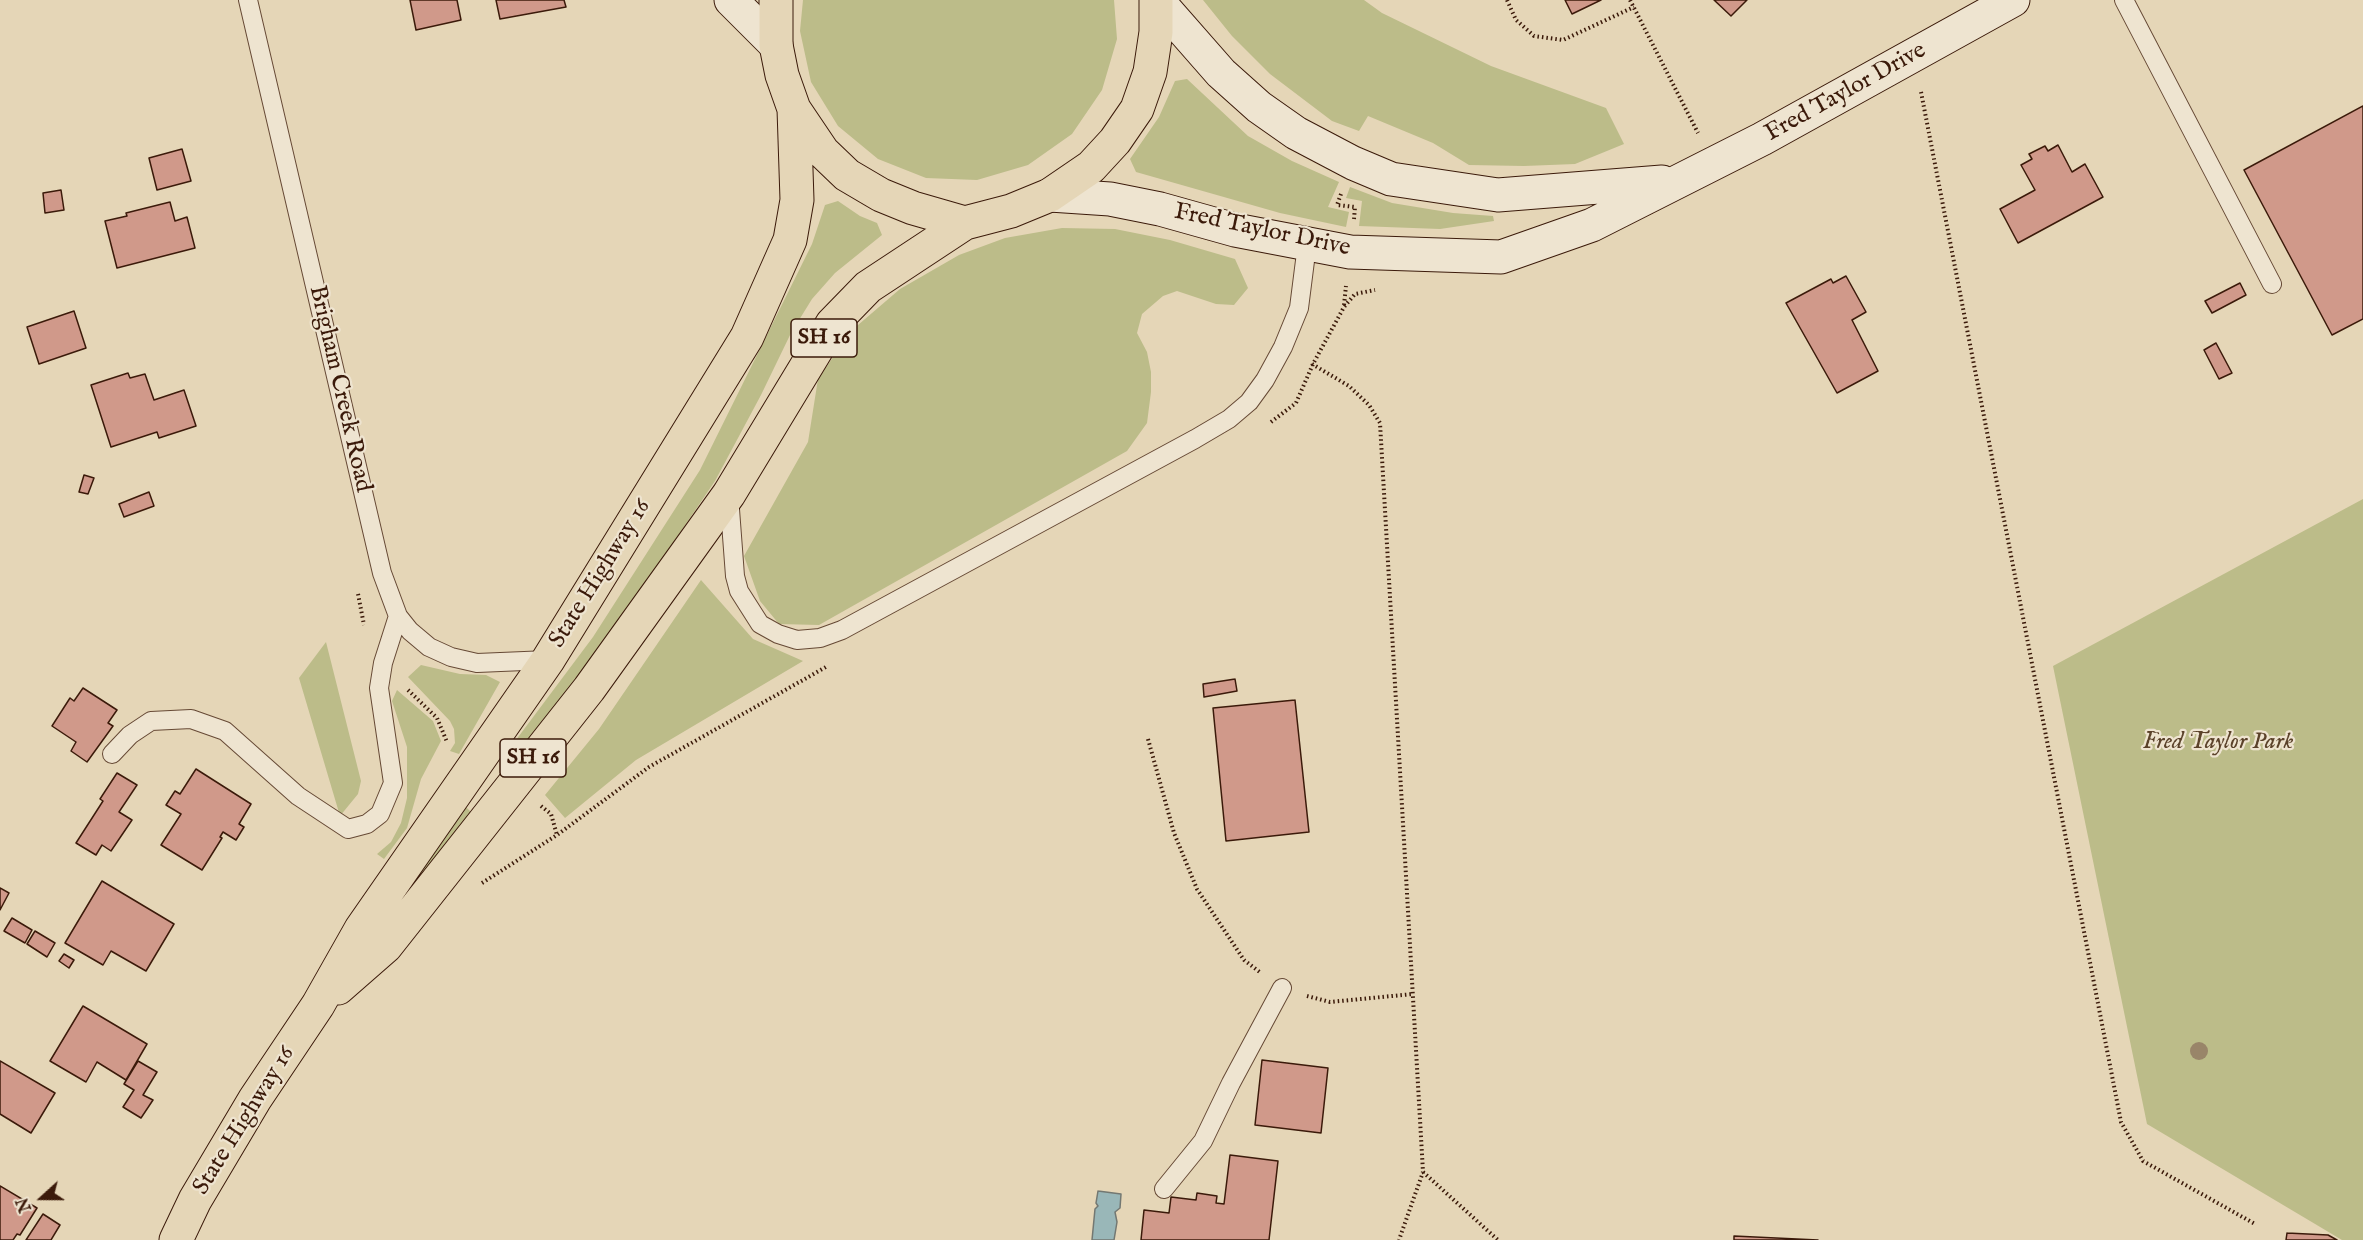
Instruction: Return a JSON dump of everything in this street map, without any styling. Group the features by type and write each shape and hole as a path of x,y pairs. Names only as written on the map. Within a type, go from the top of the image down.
{"main road":[{"path":"730,0 776,45"},
{"name":"SH 16","path":"776,0 776,45 782,75 794,109"},
{"name":"SH 16","path":"964,223 1011,211 1050,195 1091,167 1115,141 1137,109 1150,72 1156,32 1157,0"},
{"name":"Fred Taylor Drive","path":"1157,0 1221,73 1259,107 1296,133 1353,163 1391,179 1498,195 1675,181"},
{"name":"Fred Taylor Drive","path":"1050,195 1120,201 1160,209 1235,230 1350,252 1500,257 1592,225 1762,139 2013,0"},
{"path":"794,109 823,152 847,175 881,195 964,223"},
{"name":"State Highway 16","path":"176,1240 195,1200 255,1099 318,1005 362,930 548,660 747,338 790,240 797,200 794,109"},
{"name":"State Highway 16","path":"318,1005 386,946 588,689 729,494 832,324 868,287 964,223"}],"lane":[{"name":"Brigham Creek Road","path":"248,0 382,573 398,616 410,631 429,647 451,657 477,663 548,660"},
{"path":"2124,0 2272,284"},
{"path":"729,494 735,576 739,591 760,624 778,634 797,640 820,638 842,630 1229,419 1249,402 1265,380 1283,347 1299,308 1307,245"},
{"path":"112,754 130,735 151,721 191,718 225,731 298,796 348,829 368,824 380,814 393,783 379,688 383,663 398,616"},
{"path":"1164,1189 1203,1141 1282,988"}],"path":[{"path":"1507,0 1516,20 1534,36 1563,40 1634,7"},
{"path":"1630,0 1713,163"},
{"path":"1914,56 2121,1122 2143,1161 2255,1224"},
{"path":"1343,189 1338,205 1355,207 1354,225"},
{"path":"1344,307 1346,282"},
{"path":"1283,347 1349,386 1369,405 1380,423 1424,1172 1399,1240"},
{"path":"404,686 437,718 448,741 444,749"},
{"path":"1148,739 1174,833 1197,889 1244,960 1282,988 1330,1002 1413,994"},
{"path":"480,885 557,835 551,814 535,801"},
{"path":"1424,1172 1498,1240"}],"green space":[{"path":"803,0 1114,0 1117,39 1102,90 1072,134 1028,165 977,180 926,178 878,159 838,126 811,82 800,31"},
{"path":"1203,0 1364,0 1382,13 1491,66 1606,108 1624,144 1575,164 1469,165 1433,143 1368,116 1359,131 1332,121 1270,74 1232,36"},
{"path":"1187,79 1248,136 1292,161 1339,182 1328,207 1349,212 1346,227 1280,213 1136,172 1130,159 1159,117 1175,81"},
{"path":"1350,187 1392,203 1453,213 1493,216 1494,221 1440,229 1359,226 1362,201 1346,198"},
{"path":"838,201 860,216 877,223 882,235 835,273 812,299 791,333 715,481 604,645 512,769 501,760 593,637 700,470 812,244 825,205"},
{"path":"1062,228 1115,229 1170,240 1235,259 1248,288 1234,305 1216,304 1177,291 1163,296 1142,314 1137,333 1147,352 1151,372 1151,392 1147,423 1127,451 819,625 779,624 760,601 744,556 808,442 818,379 851,331 900,289 959,255 1005,238"},
{"name":"Fred Taylor Park","path":"2363,499 2363,1240 2342,1240 2147,1124 2053,666"},
{"path":"701,580 753,639 803,661 636,760 565,818 545,795 599,729"},
{"path":"326,642 361,781 358,794 340,816 299,678"},
{"path":"421,665 460,674 486,675 500,682 459,754 450,751 455,743 454,729 450,721 408,677"},
{"path":"397,690 433,721 441,741 421,779 407,828 384,859 377,854 391,842 401,823 407,798 407,747 392,701"},
{"path":"466,807 475,816 360,959"}],"water":[{"path":"1098,1191 1121,1194 1120,1208 1115,1212 1117,1222 1114,1240 1092,1240 1095,1209 1098,1206 1096,1203"}],"building":[{"path":"410,0 457,0 461,20 416,30"},
{"path":"496,0 564,0 566,7 500,19"},
{"path":"1565,0 1601,0 1572,14"},
{"path":"1714,0 1747,0 1731,16"},
{"path":"2363,106 2363,319 2332,335 2244,170"},
{"path":"2058,145 2072,172 2085,164 2103,197 2018,243 2000,209 2035,190 2021,165 2032,159 2029,154 2045,146 2048,151"},
{"path":"182,149 191,181 157,190 149,158"},
{"path":"61,190 64,210 45,213 43,193"},
{"path":"170,202 175,221 187,217 195,248 117,268 105,221"},
{"path":"1846,276 1866,312 1852,320 1878,371 1837,393 1786,303 1831,279 1833,283"},
{"path":"2240,283 2246,295 2212,313 2205,301"},
{"path":"74,311 86,348 39,364 27,327"},
{"path":"2216,343 2232,373 2219,379 2204,350"},
{"path":"128,373 130,378 145,374 154,400 184,390 196,426 159,438 157,432 111,447 91,385"},
{"path":"84,475 94,478 88,494 79,492"},
{"path":"149,492 154,506 124,517 119,504"},
{"path":"1235,679 1237,691 1204,697 1203,684"},
{"path":"83,688 117,710 108,723 113,726 87,762 71,751 76,742 52,726 70,698 74,701"},
{"path":"1295,700 1309,832 1226,841 1213,708"},
{"path":"196,769 251,804 239,824 244,827 236,840 223,832 220,837 222,838 202,870 161,845 181,814 166,805 175,791 180,794"},
{"path":"117,773 137,785 119,812 132,820 111,851 102,845 96,855 76,843 103,801 100,799"},
{"path":"102,881 174,924 146,971 111,951 103,965 65,943"},
{"path":"0,888 9,893 0,910"},
{"path":"12,918 32,930 25,943 4,931"},
{"path":"35,931 55,943 47,957 27,944"},
{"path":"64,954 74,960 69,968 59,961"},
{"path":"83,1006 147,1044 126,1080 97,1062 86,1082 50,1061"},
{"path":"1262,1060 1328,1068 1321,1133 1255,1125"},
{"path":"0,1061 55,1093 31,1133 0,1114"},
{"path":"138,1061 157,1072 143,1095 153,1100 141,1118 123,1107 134,1090 124,1084"},
{"path":"1230,1155 1278,1161 1269,1240 1141,1240 1144,1210 1169,1213 1171,1197 1196,1200 1197,1193 1217,1196 1216,1203 1224,1204"},
{"path":"0,1186 37,1208 20,1235 17,1234 13,1240 0,1240"},
{"path":"43,1214 60,1225 51,1240 26,1240"},
{"path":"2287,1233 2328,1235 2337,1240 2286,1240"},
{"path":"1734,1236 1818,1240 1734,1240"}]}
